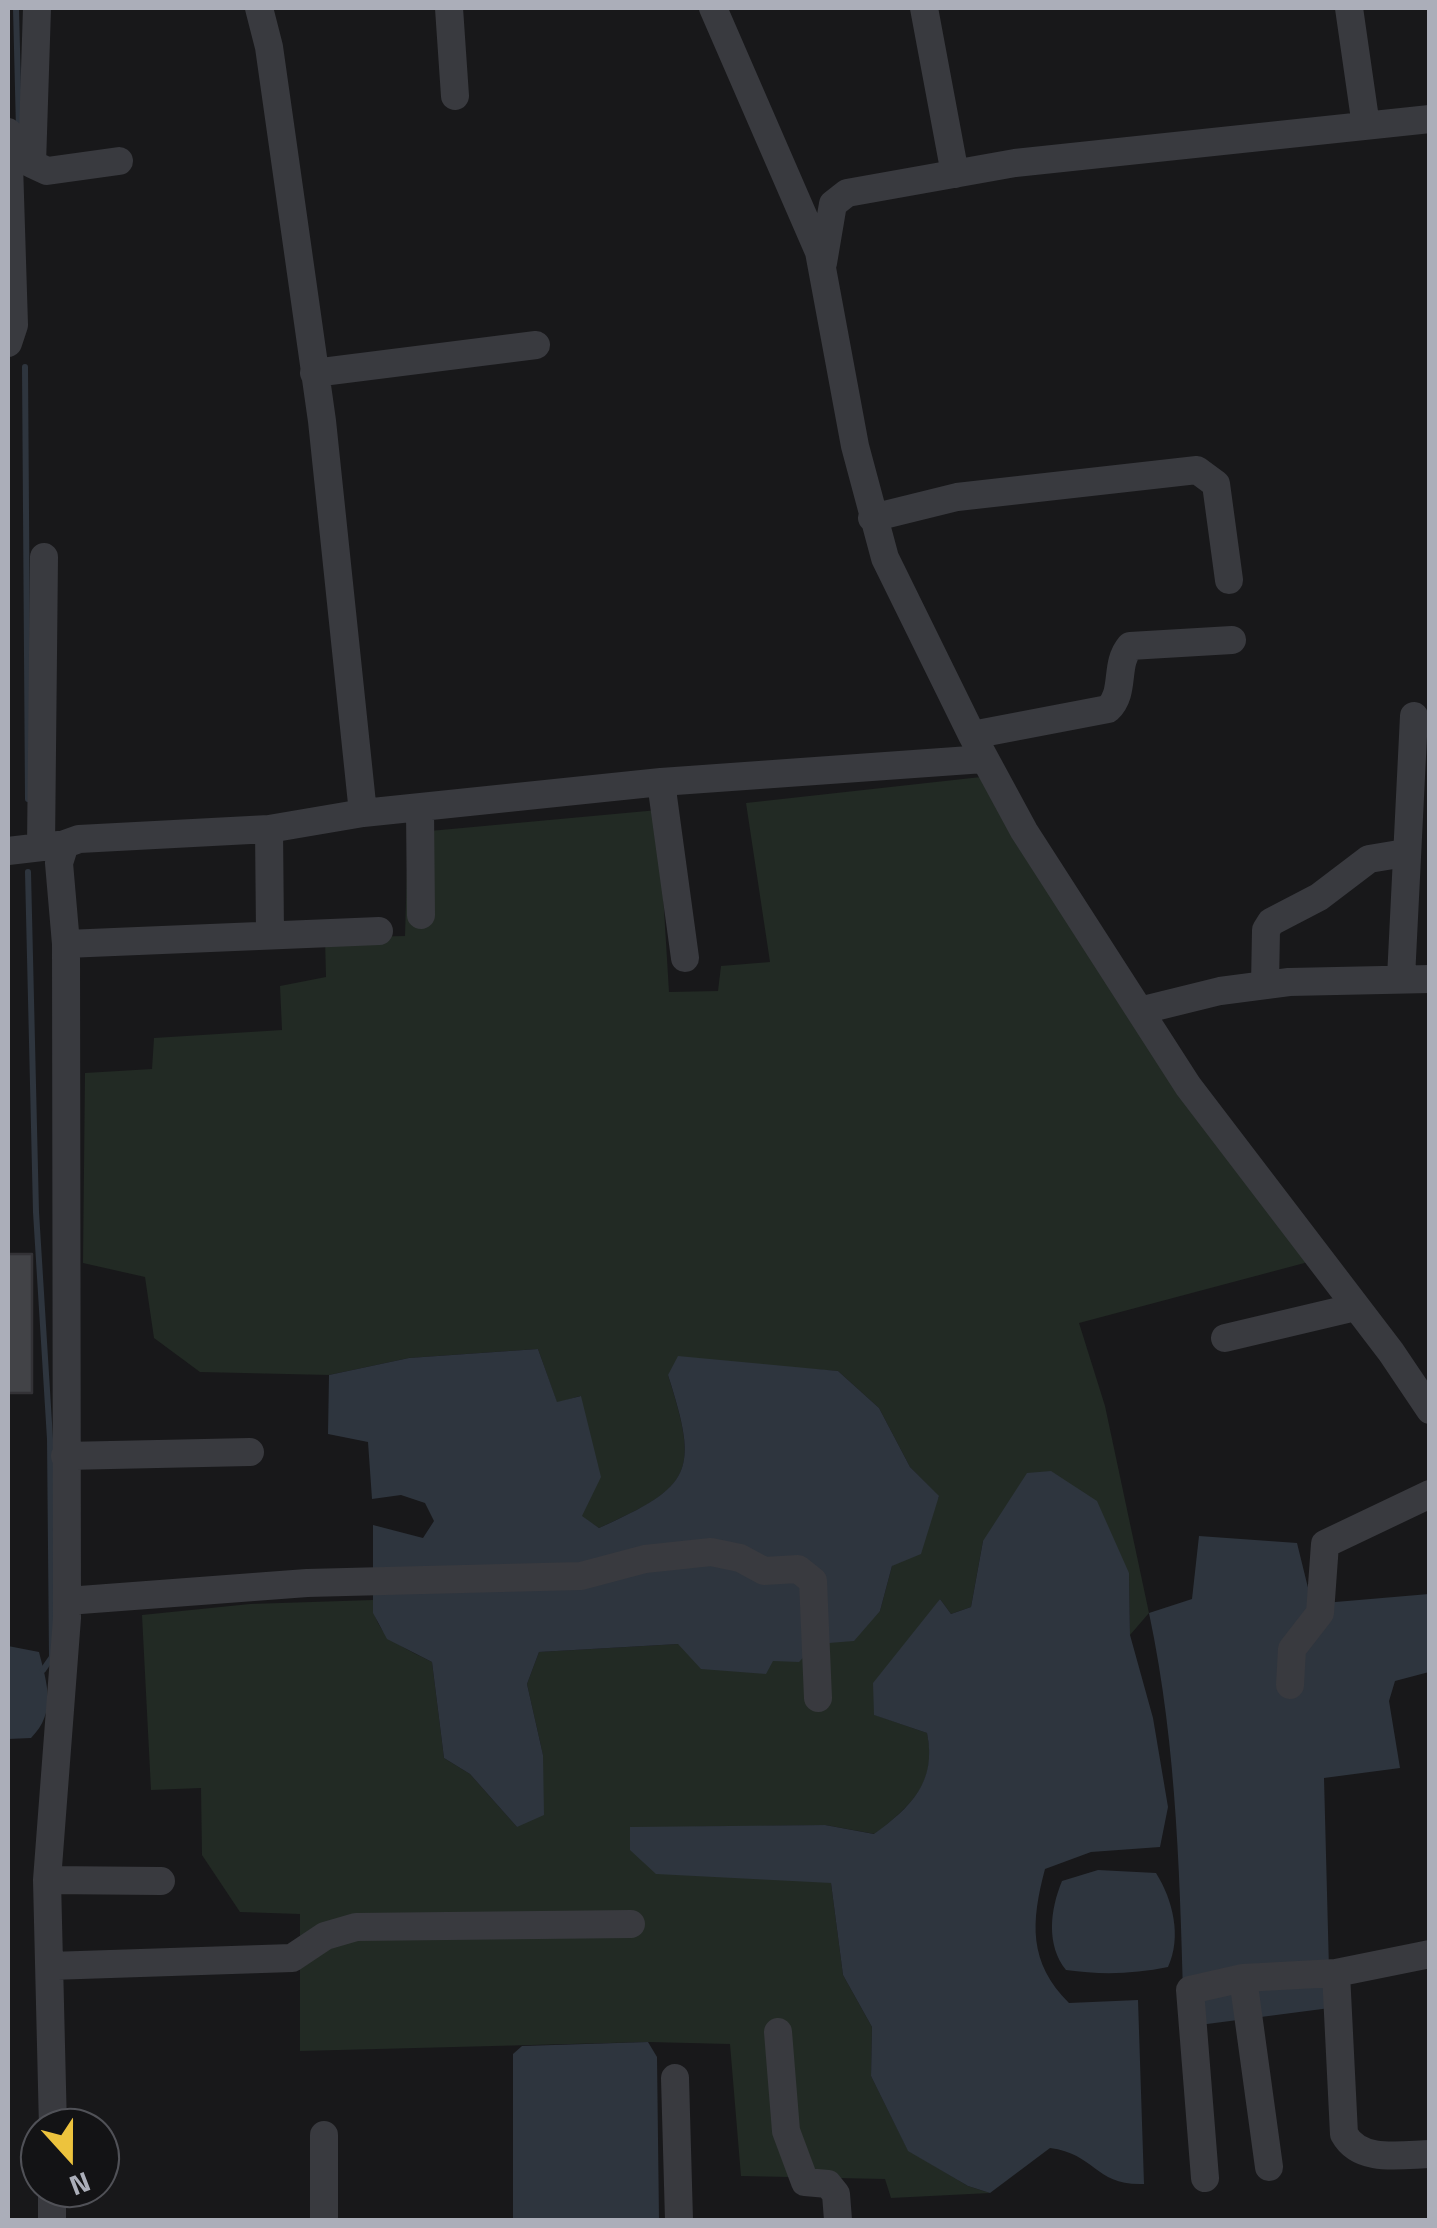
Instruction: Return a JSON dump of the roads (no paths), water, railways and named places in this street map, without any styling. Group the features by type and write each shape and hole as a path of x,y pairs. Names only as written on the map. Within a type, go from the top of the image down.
{"street":[{"path":"37,8 32,164 46,171 119,161"},
{"path":"259,8 269,47 314,373 363,813"},
{"path":"449,8 455,96"},
{"path":"713,8 823,265 872,518 885,558 978,747 1024,831 1188,1086 1430,1410"},
{"path":"924,8 956,174"},
{"path":"1349,8 1366,126"},
{"path":"823,265 833,204 838,197 1015,163 1430,119"},
{"path":"8,132 14,324 8,343"},
{"path":"314,373 536,345"},
{"path":"872,518 957,497 1197,470 1216,484 1229,580"},
{"path":"44,557 53,845 59,863 66,944 67,1602 47,1880 53,2108"},
{"path":"8,851 269,829 363,813 420,810 978,747 1108,709 1117,696 1120,662 1130,646 1232,640"},
{"path":"1401,978 1414,716"},
{"path":"662,782 685,958"},
{"path":"420,810 421,915"},
{"path":"269,829 270,933"},
{"path":"1265,985 1266,930 1271,922 1319,897 1369,859 1405,853"},
{"path":"66,944 270,933 379,932"},
{"path":"1142,1010 1265,985 1430,980"},
{"path":"1224,1338 1356,1307"},
{"path":"65,1456 250,1452"},
{"path":"1290,1685 1292,1649 1320,1613 1325,1544 1430,1494"},
{"path":"67,1602 307,1582 581,1576 644,1560 726,1554 764,1571 798,1569 812,1581 818,1698"},
{"path":"47,1880 161,1881"},
{"path":"50,1966 292,1958 325,1936 356,1927 631,1924"},
{"path":"1204,2178 1190,1990 1243,1978 1336,1973 1430,1954"},
{"path":"1336,1973 1344,2134 1352,2148 1362,2152 1430,2154"},
{"path":"1243,1978 1269,2167"},
{"path":"778,2032 792,2153 805,2182 828,2184 833,2189 838,2220"},
{"path":"675,2078 679,2220"},
{"path":"324,2134 324,2220"}],"waterway":[{"path":"16,8 19,130"},
{"path":"25,367 28,799"},
{"path":"28,872 36,1212 50,1439 52,1657 43,1670"}]}
